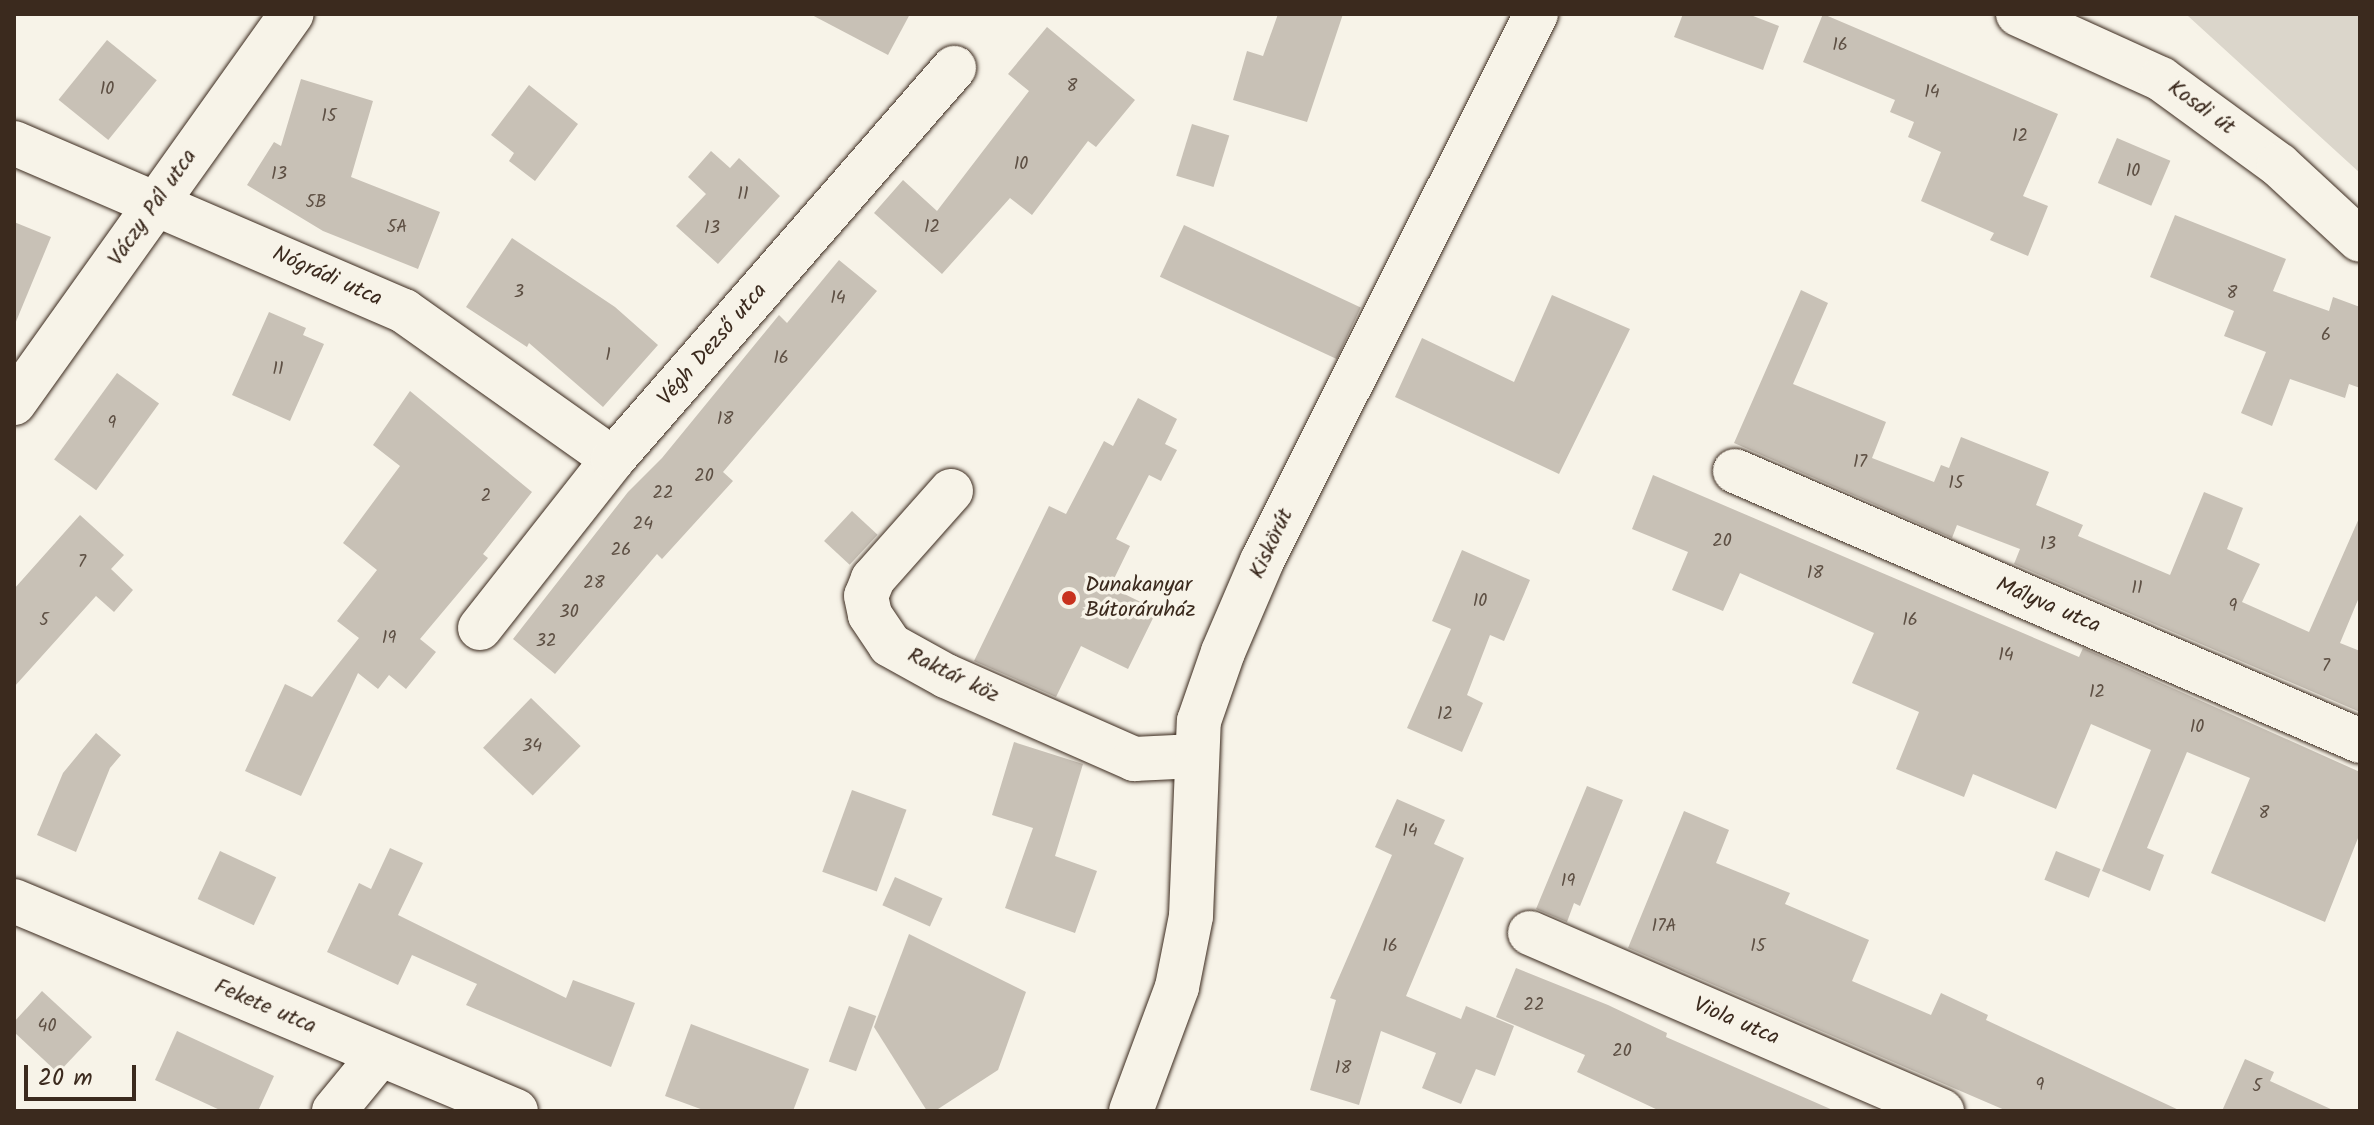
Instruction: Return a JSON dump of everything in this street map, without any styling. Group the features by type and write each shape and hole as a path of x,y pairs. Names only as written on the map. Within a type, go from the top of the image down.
{"street":[{"name":"Váczy Pál utca","path":"14,403 291,14"},
{"name":"Kiskörút","path":"1131,1111 1177,987 1191,916 1199,721 1262,561 1536,14"},
{"name":"Kosdi út","path":"2018,14 2161,79 2279,165 2360,240"},
{"name":"Végh Dezső utca","path":"480,628 613,459 954,68"},
{"name":"Nógrádi utca","path":"14,143 158,201 404,311 613,459"},
{"name":"Mályva utca","path":"1735,471 2360,741"},
{"name":"Raktár köz","path":"951,491 869,587 870,615 890,645 946,676 1134,759 1196,756"},
{"name":"Fekete utca","path":"14,901 516,1111"},
{"name":"Viola utca","path":"1530,933 1942,1111"},
{"path":"334,1111 380,1055"}],"shaded area":[{"path":"2183,14 2360,14 2360,173 2188,16"}],"building":[{"path":"810,14 910,14 888,55"},
{"path":"1278,14 1343,14 1307,122 1233,100 1247,51 1263,56"},
{"path":"1683,14 1748,14 1779,26 1763,70 1674,37"},
{"path":"1823,14 2058,114 2023,196 2048,206 2028,256 1990,240 1994,233 1921,201 1941,152 1908,137 1914,122 1890,112 1895,100 1803,62"},
{"path":"1047,27 1135,100 1096,147 1088,141 1032,215 1010,198 942,274 874,213 903,180 937,211 1029,91 1008,74"},
{"path":"107,40 157,80 108,140 59,100"},
{"path":"301,79 373,101 351,177 440,212 418,269 323,231 247,185 274,142 281,146"},
{"path":"529,85 578,124 535,181 509,161 514,153 491,135"},
{"path":"1192,124 1229,135 1214,187 1176,176"},
{"path":"2117,138 2170,161 2151,206 2098,183"},
{"path":"711,151 730,168 739,158 780,196 718,264 676,226 706,194 688,177"},
{"path":"2175,215 2286,259 2273,291 2329,311 2333,297 2360,307 2360,388 2349,384 2345,398 2290,379 2272,426 2241,413 2266,352 2224,336 2234,311 2150,277"},
{"path":"14,222 51,237 15,324 14,324"},
{"path":"1184,225 1361,307 1337,359 1160,277"},
{"path":"512,238 615,307 658,345 603,407 529,343 527,347 466,307"},
{"path":"839,260 877,291 723,472 733,481 662,559 657,554 555,674 513,639 628,492 662,458 779,315 787,323"},
{"path":"1801,290 1828,303 1793,384 1886,422 1872,458 1934,482 1941,465 1949,468 1961,437 2049,472 2036,505 2083,525 2078,536 2170,575 2204,492 2243,508 2227,549 2260,564 2242,602 2309,632 2360,516 2360,595 2340,643 2360,651 2360,712 2014,564 2020,549 1957,525 1952,538 1734,443"},
{"path":"1552,295 1630,329 1559,474 1395,397 1422,338 1514,382"},
{"path":"269,312 306,328 303,335 324,344 290,421 232,395"},
{"path":"117,373 159,404 96,490 54,460"},
{"path":"410,391 532,492 483,554 488,558 420,639 436,652 406,689 389,675 378,689 358,673 301,796 245,771 285,684 312,697 359,638 337,621 377,570 343,543 400,466 373,445"},
{"name":"Dunakanyar Bútoráruház","path":"1138,398 1177,419 1165,444 1177,450 1161,481 1149,475 1116,539 1130,546 1110,587 1157,610 1128,669 1081,646 1056,697 974,661 1049,506 1066,514 1104,441 1113,446"},
{"path":"1653,475 2079,657 2083,648 2360,772 2360,833 2325,922 2211,873 2250,778 2187,752 2147,848 2164,855 2150,891 2102,871 2151,750 2091,724 2056,809 1973,774 1964,797 1896,769 1919,712 1852,683 1874,633 1740,573 1723,611 1672,590 1688,552 1632,529"},
{"path":"852,511 878,535 850,565 824,541"},
{"path":"80,515 124,555 111,569 133,590 114,612 96,596 14,687 14,589"},
{"path":"1462,550 1530,580 1504,641 1490,635 1467,695 1483,703 1462,752 1407,728 1451,629 1432,621"},
{"path":"531,698 581,746 533,796 483,748"},
{"path":"96,733 121,755 110,768 76,852 37,835 63,773"},
{"path":"1014,742 1083,764 1055,856 1097,871 1075,933 1005,908 1033,828 992,815"},
{"path":"1587,786 1623,800 1580,906 1574,903 1567,922 1536,909"},
{"path":"852,790 907,810 877,892 822,872"},
{"path":"1397,799 1445,820 1434,844 1464,858 1406,996 1461,1019 1466,1006 1514,1026 1495,1076 1476,1069 1461,1104 1422,1088 1436,1053 1381,1031 1359,1105 1310,1090 1336,1000 1330,998 1392,855 1375,847"},
{"path":"1684,811 1729,830 1716,863 1790,893 1785,904 1869,940 1852,981 1931,1015 1941,993 1988,1015 1986,1020 2181,1111 2007,1111 1628,948"},
{"path":"390,848 423,863 398,915 566,998 573,980 635,1003 611,1067 466,1005 477,984 412,955 398,985 327,952 359,883 371,889"},
{"path":"220,851 276,877 254,925 198,899"},
{"path":"2056,851 2101,869 2089,898 2044,880"},
{"path":"895,877 943,898 930,926 882,905"},
{"path":"909,934 1026,992 998,1070 935,1111 927,1111 874,1027"},
{"path":"1516,968 1608,1005 1667,1033 1666,1037 1835,1111 1660,1111 1577,1072 1585,1055 1496,1017"},
{"path":"42,991 92,1037 58,1073 14,1032 14,1022"},
{"path":"849,1006 876,1016 856,1071 829,1061"},
{"path":"691,1024 809,1069 793,1111 706,1111 665,1096"},
{"path":"177,1031 274,1076 258,1111 222,1111 155,1080"},
{"path":"2245,1059 2274,1072 2270,1081 2335,1111 2222,1111"}],"place":[{"name":"Dunakanyar Bútoráruház","path":"1069,598"}]}
